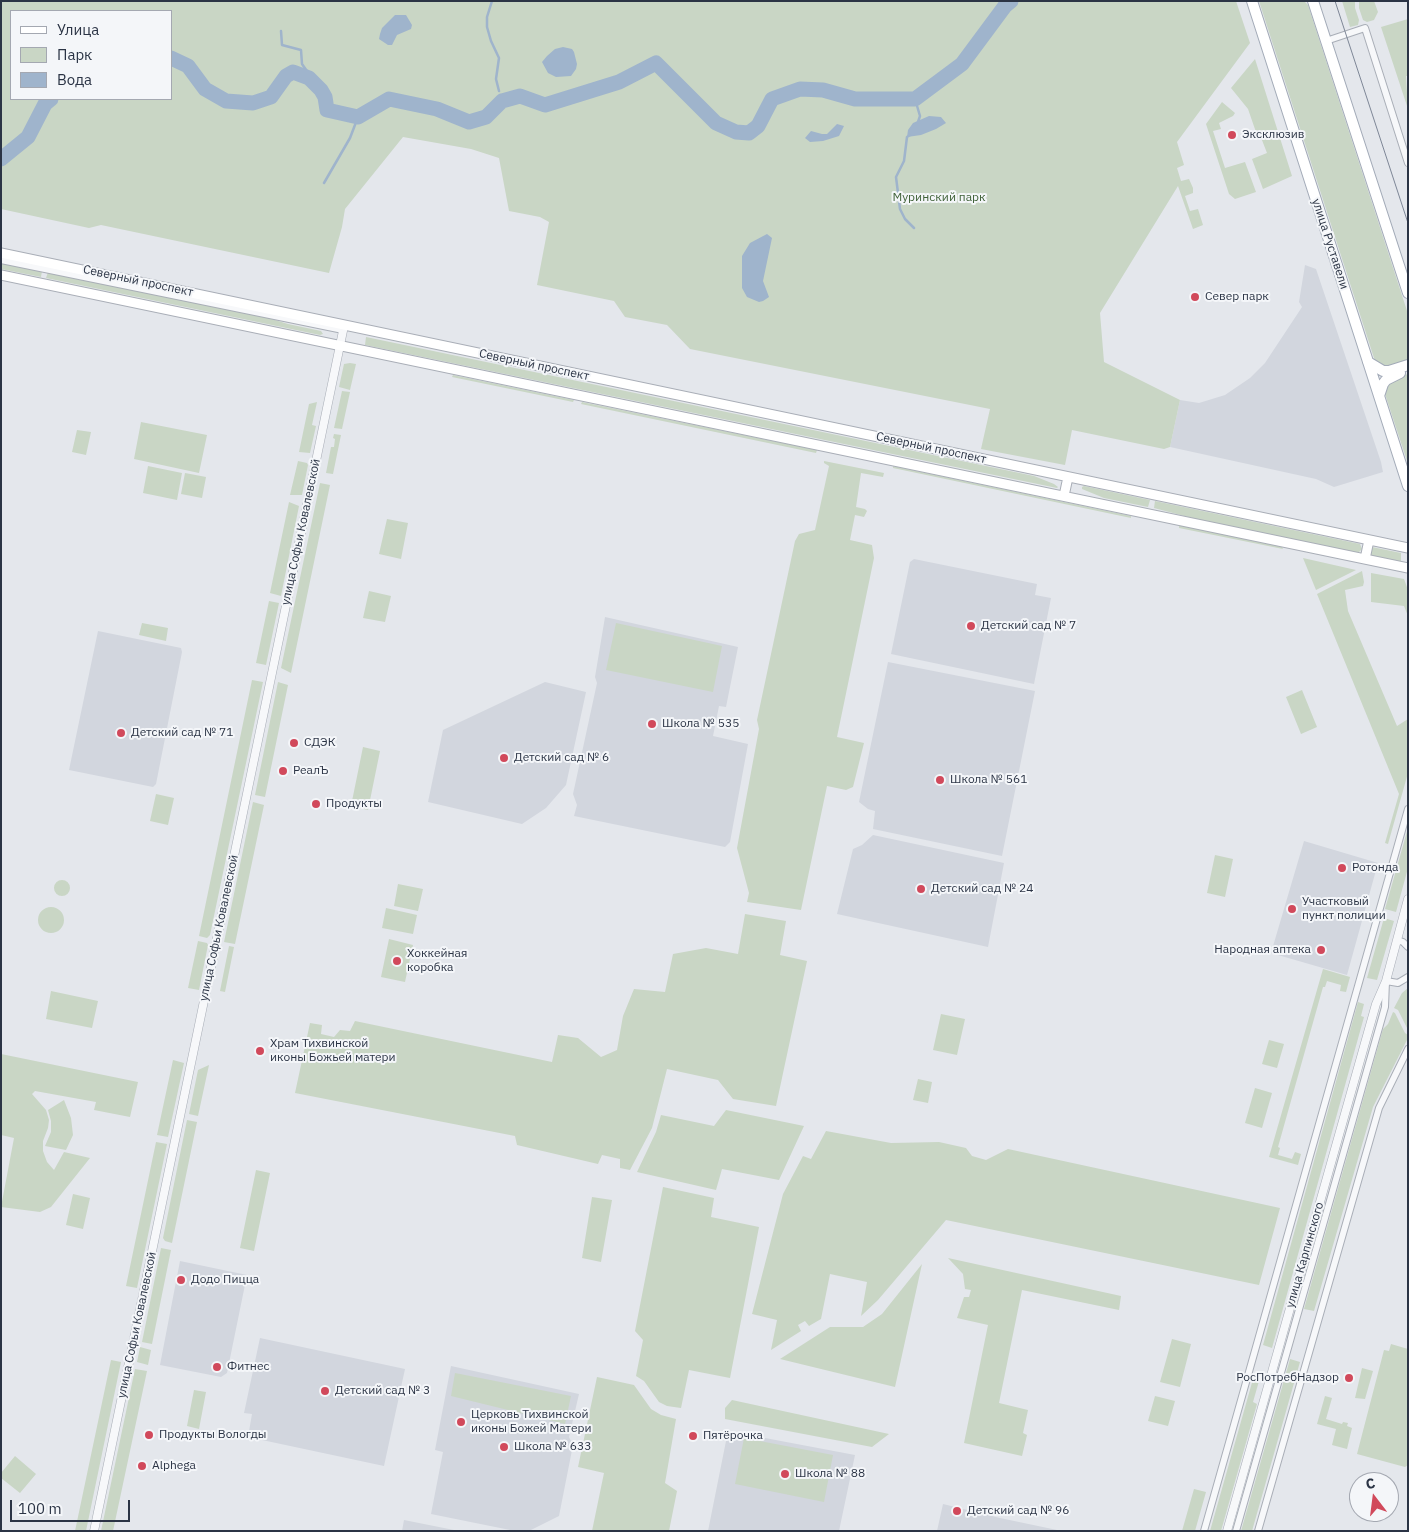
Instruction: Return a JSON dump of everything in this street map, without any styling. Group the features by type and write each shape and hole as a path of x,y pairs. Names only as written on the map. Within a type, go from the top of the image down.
{"main road":[{"name":"улица Руставели","path":"1252,1 1408,486"},
{"path":"1313,1 1408,293"},
{"name":"Северный проспект","path":"1,253 316,318 343,328 1408,548"},
{"name":"Северный проспект","path":"1,275 1408,568"},
{"path":"1368,362 1383,371 1408,365"},
{"path":"1379,396 1386,380 1391,376 1408,371"},
{"path":"1064,496 1068,477"},
{"path":"1365,559 1369,540"}],"street":[{"path":"1326,41 1365,28 1408,163"},
{"name":"Северный проспект","path":"1,260 343,328"},
{"name":"улица Софьи Ковалевской","path":"94,1531 343,328"},
{"path":"1204,1531 1408,809"},
{"name":"улица Карпинского","path":"1227,1531 1376,1004 1386,981 1408,899"},
{"path":"1397,940 1404,942 1408,947"},
{"path":"1386,981 1398,983 1408,977"},
{"name":"улица Карпинского","path":"1236,1531 1385,1007 1386,981"},
{"path":"1258,1531 1379,1108 1408,1049"}],"shaded area":[{"path":"1305,265 1316,269 1383,472 1334,487 1316,479 1170,447 1180,400 1199,403 1225,395 1250,378 1265,363 1302,307 1299,302"},
{"name":"Детский сад № 7","path":"914,559 1037,584 1035,595 1051,598 1034,684 891,654 910,562"},
{"name":"Школа № 535","path":"605,617 738,647 726,707 719,706 713,736 748,744 730,842 725,847 574,816 577,805 573,794 597,683 595,677"},
{"name":"Детский сад № 71","path":"98,631 181,648 182,652 156,784 153,787 69,770"},
{"name":"Школа № 561","path":"888,662 1035,691 1002,856 873,829 875,811 868,809 859,802"},
{"name":"Детский сад № 6","path":"545,682 586,692 566,785 546,808 522,824 428,802 443,730"},
{"name":"Детский сад № 24","path":"873,835 1004,863 988,947 837,914 853,849 862,845"},
{"path":"1304,841 1378,863 1347,975 1271,953"},
{"path":"180,1261 247,1275 227,1373 221,1377 160,1365"},
{"name":"Детский сад № 3","path":"260,1338 405,1369 384,1466 248,1437 252,1414 244,1413"},
{"name":"Школа № 633","path":"451,1366 579,1394 569,1437 573,1445 559,1516 529,1531 515,1531 431,1514 443,1452 435,1450"},
{"name":"Школа № 88","path":"728,1431 855,1455 839,1531 708,1531"},
{"name":"Детский сад № 96","path":"943,1504 1000,1518 1057,1530 937,1531"},
{"path":"404,1520 459,1531 402,1531"}],"green space":[{"name":"Муринский парк","path":"1,1 1236,1 1250,43 1177,142 1184,165 1177,168 1181,181 1189,179 1193,188 1193,193 1185,196 1190,211 1198,209 1203,225 1193,229 1178,186 1100,313 1104,362 1180,400 1170,447 1164,449 1072,430 1065,465 981,449 990,409 690,349 667,325 625,317 614,301 537,285 549,222 540,217 509,211 499,158 471,149 403,137 345,209 329,273 101,225 89,228 1,209"},
{"path":"1259,1 1304,1 1308,5 1408,314 1408,361 1387,368 1376,363"},
{"path":"1342,1 1355,1 1359,20 1358,25 1350,27"},
{"path":"1359,1 1374,1 1378,12 1374,20 1367,22 1363,20"},
{"path":"1408,19 1408,76 1406,76 1408,109 1381,27"},
{"path":"1255,59 1292,176 1263,189 1252,159 1267,153 1260,135 1257,135 1248,109 1231,88"},
{"path":"1222,102 1235,113 1219,123 1221,129 1213,131 1225,168 1245,162 1256,192 1235,199 1229,194 1206,124"},
{"path":"1,262 42,271 41,277 1,269"},
{"path":"48,272 262,316 321,331 323,334 320,335 46,278"},
{"path":"366,337 1034,476 1058,487 365,345"},
{"path":"344,364 356,364 350,390 339,387"},
{"path":"1408,374 1408,464 1385,394 1386,385 1391,379"},
{"path":"453,375 574,400 573,402 452,377"},
{"path":"342,391 350,392 342,429 334,428"},
{"path":"317,402 312,425 316,426 310,453 299,452 309,404"},
{"path":"582,402 817,450 816,453 581,404"},
{"path":"141,422 207,435 199,473 134,459"},
{"path":"77,430 91,432 86,455 72,452"},
{"path":"334,434 341,435 333,474 326,473 331,447 334,447"},
{"path":"298,461 308,465 302,495 290,495"},
{"path":"824,461 884,473 883,477 861,473 856,507 867,511 864,517 855,515 850,540 872,545 874,558 837,737 864,743 853,787 846,790 827,786 801,910 747,902 749,893 737,848 759,729 757,720 795,541 799,534 815,530 829,466"},
{"path":"148,466 182,473 177,500 143,493"},
{"path":"893,466 1131,516 1131,518 893,468"},
{"path":"185,473 206,477 202,498 181,494"},
{"path":"320,483 330,485 291,673 281,668"},
{"path":"1084,486 1150,500 1148,507 1104,498 1082,489"},
{"path":"1155,501 1360,544 1362,549 1358,553 1211,523 1154,508"},
{"path":"289,502 299,506 281,596 270,593"},
{"path":"387,519 408,523 401,559 379,554"},
{"path":"1179,525 1282,547 1283,549 1179,528"},
{"path":"1372,547 1401,553 1401,562 1370,556"},
{"path":"1303,558 1356,570 1316,590"},
{"path":"1362,571 1363,586 1345,590 1348,611 1397,726 1408,719 1408,773 1388,844 1385,843 1399,794 1317,594"},
{"path":"1371,573 1404,579 1408,590 1408,616 1404,606 1371,602"},
{"path":"369,591 391,596 385,622 363,618"},
{"path":"269,601 279,603 266,665 256,663"},
{"path":"142,623 168,628 166,641 139,635"},
{"path":"616,623 722,646 713,692 606,670"},
{"path":"252,680 263,682 210,935 207,938 199,936"},
{"path":"278,682 288,685 265,797 255,795"},
{"path":"1302,690 1317,727 1301,734 1286,697"},
{"path":"363,747 380,751 368,810 351,806"},
{"path":"156,794 174,798 168,825 150,821"},
{"path":"253,802 264,805 235,944 224,942"},
{"path":"1408,828 1408,868 1396,912 1385,909"},
{"path":"1215,855 1233,859 1225,897 1207,893"},
{"path":"62,880 68,882 70,888 68,894 62,896 56,894 54,888 56,882"},
{"path":"398,884 423,889 418,911 394,906"},
{"path":"51,907 60,911 64,920 60,929 51,933 42,929 38,920 42,911"},
{"path":"386,908 417,915 413,934 382,928"},
{"path":"745,914 786,921 780,955 807,961 776,1106 733,1099 718,1080 667,1069 652,1128 630,1170 620,1168 620,1159 602,1155 598,1164 517,1145 515,1136 295,1093 310,1023 322,1025 321,1034 334,1037 340,1030 350,1031 355,1021 552,1062 558,1035 578,1038 601,1057 617,1050 623,1016 634,989 665,992 673,954 706,948 738,954"},
{"path":"1384,918 1394,921 1377,980 1367,978"},
{"name":"Хоккейная коробка","path":"389,939 413,945 405,982 381,977"},
{"path":"198,941 208,945 199,990 188,988"},
{"path":"229,946 234,947 225,992 220,991"},
{"path":"1323,969 1350,977 1346,992 1340,991 1341,985 1327,981 1325,987 1323,987 1278,1147 1280,1148 1278,1155 1292,1159 1295,1152 1301,1154 1298,1165 1269,1157"},
{"path":"1408,988 1408,1030 1398,1010 1394,1008 1402,993"},
{"path":"51,991 98,1001 92,1028 46,1019"},
{"path":"1358,1002 1364,1004 1361,1016 1364,1017 1272,1348 1263,1345"},
{"path":"1393,1012 1408,1038 1373,1107 1314,1311 1304,1309 1383,1029 1388,1024"},
{"path":"941,1014 965,1019 957,1055 933,1050"},
{"path":"1269,1040 1284,1044 1277,1068 1262,1064"},
{"path":"1,1054 138,1082 130,1117 94,1110 96,1102 35,1091 32,1094 46,1110 49,1120 43,1141 43,1151 47,1162 54,1170 64,1152 90,1158 51,1207 40,1212 1,1207 14,1138 1,1135"},
{"path":"173,1060 184,1063 168,1137 157,1135"},
{"path":"209,1065 198,1116 189,1114 198,1070"},
{"path":"918,1079 932,1082 928,1103 913,1100"},
{"path":"1255,1088 1272,1093 1262,1128 1245,1123"},
{"path":"64,1100 71,1118 73,1135 66,1150 45,1146 51,1132 48,1110"},
{"path":"726,1110 804,1126 779,1180 722,1169 716,1190 637,1172 656,1132 661,1115 714,1126"},
{"path":"187,1120 197,1122 172,1243 165,1241 163,1238"},
{"path":"826,1131 891,1143 939,1142 966,1148 972,1156 986,1160 1008,1149 1280,1208 1259,1285 946,1220 878,1300 861,1316 867,1282 830,1274 821,1319 809,1326 805,1321 798,1325 801,1331 771,1350 777,1320 752,1314 783,1194 803,1156 811,1159"},
{"path":"156,1142 167,1144 137,1288 126,1286"},
{"path":"256,1170 270,1173 254,1251 240,1248"},
{"path":"663,1187 714,1198 711,1217 759,1227 730,1378 689,1370 681,1408 667,1406 659,1402 644,1381 636,1376 643,1340 635,1331"},
{"path":"73,1194 90,1198 83,1229 66,1225"},
{"path":"592,1197 612,1200 601,1262 582,1258"},
{"path":"161,1248 171,1250 152,1344 142,1342"},
{"path":"948,1258 1121,1296 1119,1310 1022,1290 999,1403 1028,1410 1023,1433 1027,1435 1022,1456 964,1443 988,1325 957,1318 964,1297 969,1297 971,1290 965,1289 963,1274"},
{"path":"922,1264 895,1387 780,1359 830,1327 863,1327 882,1314"},
{"path":"1172,1339 1191,1344 1180,1387 1160,1382"},
{"path":"1391,1344 1408,1349 1408,1465 1405,1467 1357,1454 1384,1350 1389,1351"},
{"path":"140,1347 151,1350 148,1365 137,1362"},
{"path":"1290,1359 1300,1362 1252,1531 1241,1531"},
{"path":"111,1360 121,1362 86,1531 75,1531"},
{"path":"1362,1368 1373,1371 1365,1399 1355,1398"},
{"path":"135,1369 147,1371 113,1531 101,1531"},
{"path":"455,1373 571,1396 565,1424 451,1396"},
{"path":"597,1377 634,1385 651,1409 661,1415 676,1419 665,1483 677,1491 669,1531 592,1531 604,1473 578,1467"},
{"path":"1253,1379 1259,1381 1253,1402 1257,1404 1221,1531 1210,1531"},
{"path":"194,1390 206,1392 199,1429 187,1426"},
{"path":"1155,1396 1175,1401 1168,1426 1148,1421"},
{"path":"1325,1396 1332,1398 1326,1419 1342,1424 1343,1422 1348,1423 1347,1426 1352,1428 1347,1449 1332,1445 1336,1429 1317,1424"},
{"path":"732,1400 889,1434 872,1447 725,1419 725,1408"},
{"path":"744,1438 833,1455 824,1502 735,1484"},
{"path":"15,1456 36,1474 20,1493 1,1478 1,1473"},
{"path":"1194,1489 1206,1492 1195,1531 1182,1531"}],"water":[{"path":"395,15 406,15 412,25 411,29 397,35 392,45 388,45 379,39 380,34 382,28"},
{"path":"563,47 572,49 574,52 577,64 576,69 571,76 556,77 548,73 542,62 555,49"},
{"path":"929,116 941,117 946,123 921,135 907,137 908,130 913,123"},
{"path":"837,124 844,126 839,136 823,141 810,142 805,138 811,131 827,134"},
{"path":"767,234 772,238 763,281 769,297 759,302 747,297 742,288 742,256 750,243"}],"waterway":[{"path":"492,1 487,17 487,27 499,58 496,79 499,91"},
{"path":"172,58 188,66 205,89 226,101 253,103 271,97 286,76 293,72 309,78 321,90 325,97 327,110 358,117 389,99 437,109 469,122 486,117 502,101 520,96 545,105 619,82 656,63 716,123 736,132 749,133 758,126 772,99 800,89 823,90 855,99 915,99 962,64 1005,6 1011,1"},
{"path":"281,31 282,45 301,50 302,64 309,74 309,78"},
{"path":"500,95 502,101"},
{"path":"915,99 920,116 918,122"},
{"path":"1,159 28,137 45,104 50,100"},
{"path":"324,183 350,138 358,117"},
{"path":"910,135 907,137 904,161 896,177 900,209 905,219 914,228"}],"tram line":[{"path":"1335,1 1408,223"}],"place":[{"name":"Эксклюзив","path":"1232,135"},
{"name":"Север парк","path":"1195,297"},
{"name":"Детский сад № 7","path":"971,626"},
{"name":"Школа № 535","path":"652,724"},
{"name":"Детский сад № 71","path":"121,733"},
{"name":"СДЭК","path":"294,743"},
{"name":"Детский сад № 6","path":"504,758"},
{"name":"РеалЪ","path":"283,771"},
{"name":"Школа № 561","path":"940,780"},
{"name":"Продукты","path":"316,804"},
{"name":"Ротонда","path":"1342,868"},
{"name":"Детский сад № 24","path":"921,889"},
{"name":"Участковый пункт полиции","path":"1292,909"},
{"name":"Народная аптека","path":"1321,950"},
{"name":"Хоккейная коробка","path":"397,961"},
{"name":"Храм Тихвинской иконы Божьей матери","path":"260,1051"},
{"name":"Додо Пицца","path":"181,1280"},
{"name":"Фитнес","path":"217,1367"},
{"name":"РосПотребНадзор","path":"1349,1378"},
{"name":"Детский сад № 3","path":"325,1391"},
{"name":"Церковь Тихвинской иконы Божей Матери","path":"461,1422"},
{"name":"Продукты Вологды","path":"149,1435"},
{"name":"Пятёрочка","path":"693,1436"},
{"name":"Школа № 633","path":"504,1447"},
{"name":"Alphega","path":"142,1466"},
{"name":"Школа № 88","path":"785,1474"},
{"name":"Детский сад № 96","path":"957,1511"}]}
